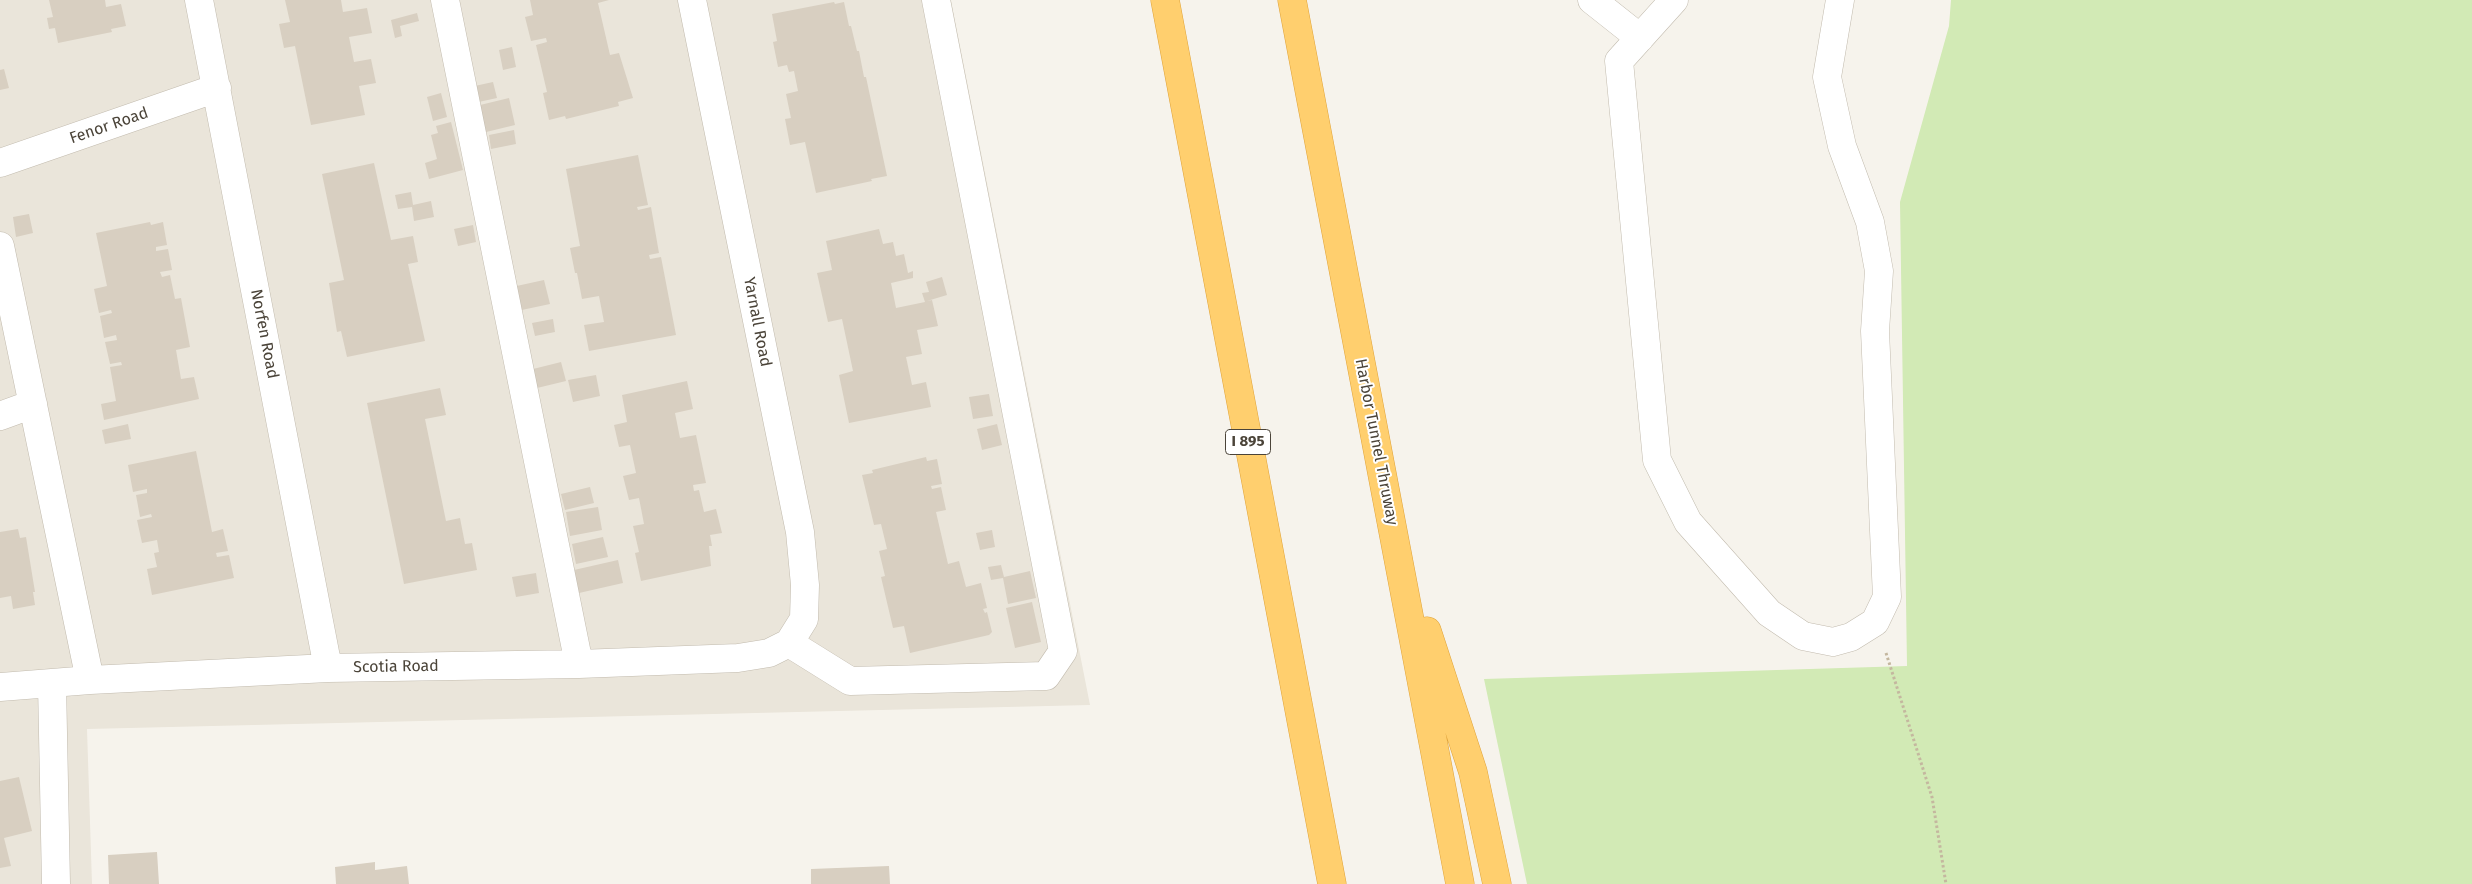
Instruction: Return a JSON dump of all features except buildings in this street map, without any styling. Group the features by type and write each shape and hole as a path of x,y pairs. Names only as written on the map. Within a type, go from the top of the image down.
{"highway":[{"name":"I 895","path":"1166,0 1332,884"},
{"name":"Harbor Tunnel Thruway","path":"1292,0 1460,884"},
{"path":"1392,524 1473,772 1497,884"}],"street":[{"name":"Norfen Road","path":"199,0 328,668"},
{"path":"445,0 579,664"},
{"name":"Yarnall Road","path":"692,0 800,532 805,585 804,619 789,643"},
{"path":"789,643 850,681 1046,676 1063,651 936,0"},
{"path":"1592,0 1640,38"},
{"path":"1674,0 1619,62 1657,460 1688,522 1769,613 1803,636 1833,642 1851,637 1875,622 1887,597 1875,331 1879,271 1870,222 1842,146 1827,77 1840,0"},
{"name":"Fenor Road","path":"0,163 217,88"},
{"path":"0,246 90,680"},
{"path":"0,416 33,404"},
{"name":"Scotia Road","path":"0,687 90,680 328,668 579,664 738,658 769,653 789,643"},
{"path":"52,683 56,884"}],"path":[{"path":"1875,622 1932,797 1946,884"}],"shaded area":[{"path":"0,0 951,0 1090,705 87,729 92,884 0,884"}],"green space":[{"path":"1951,0 2472,0 2472,884 1527,884 1484,679 1907,666 1900,202 1949,26"}]}
